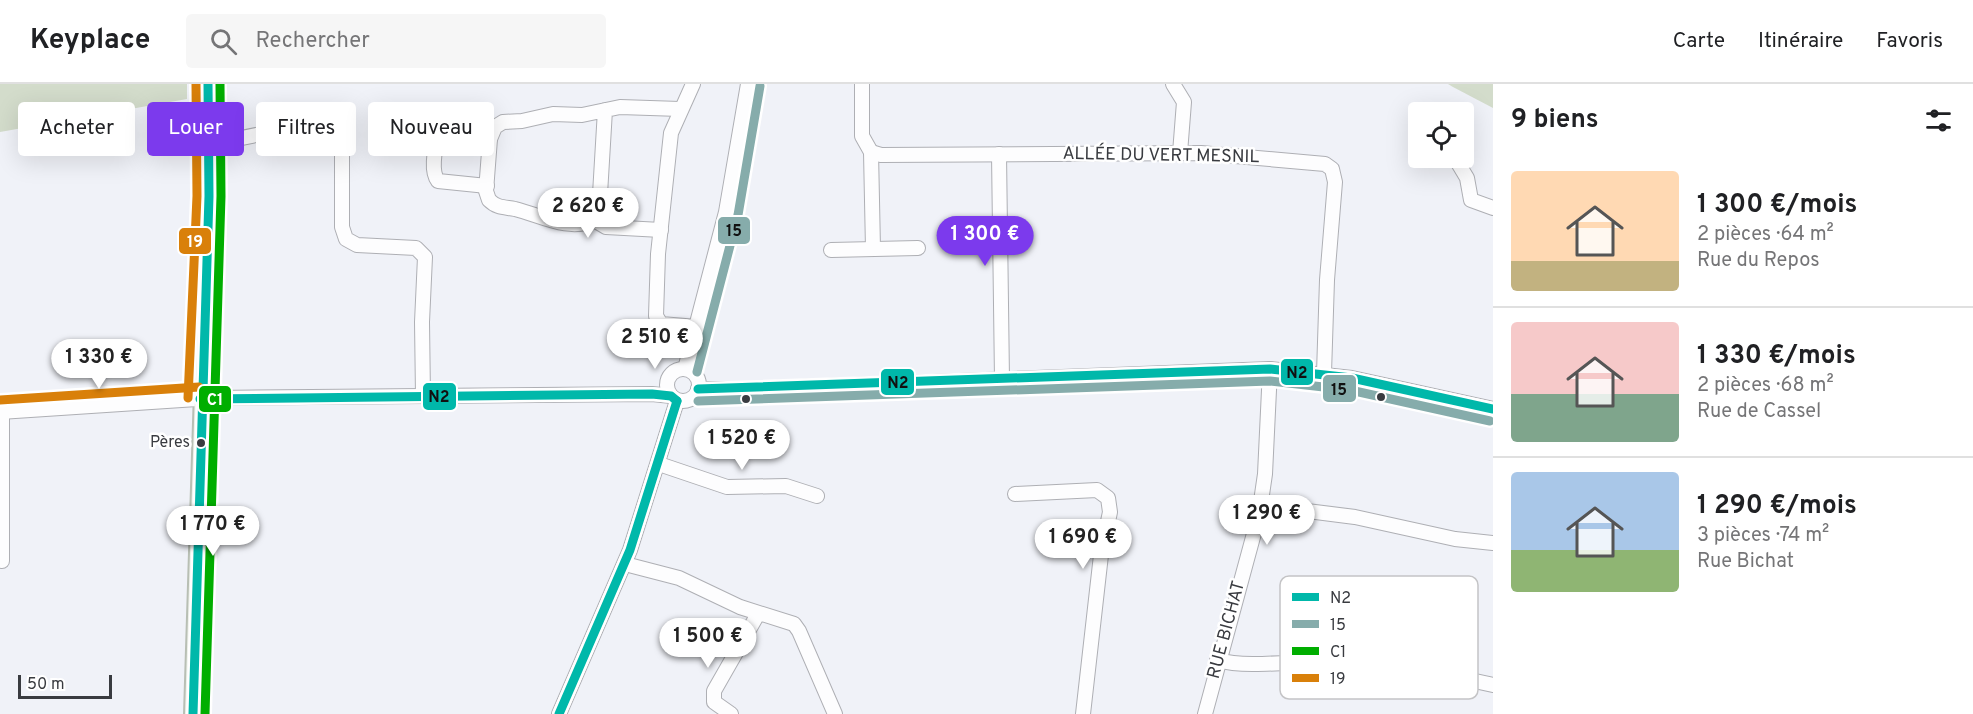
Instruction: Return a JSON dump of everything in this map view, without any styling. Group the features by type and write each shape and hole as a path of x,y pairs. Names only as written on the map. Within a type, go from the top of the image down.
{"main road":[{"path":"208,84 208,102"},
{"path":"193,714 200,399 208,215 207,156"}],"street":[{"path":"693,84 680,109 670,141 661,230 656,319 661,324 697,327"},
{"path":"685,369 726,212 748,84"},
{"path":"862,84 862,136 871,152 873,249"},
{"path":"1173,84 1184,102 1180,153"},
{"path":"494,129 503,122 522,121 553,114 582,115 620,106 680,109"},
{"path":"594,220 599,211 605,110"},
{"path":"244,137 322,121 333,122 342,128 342,227 346,239 357,245 416,248 425,257 422,322 423,396"},
{"name":"ALLÉE DU VERT MESNIL","path":"871,152 881,155 1180,153 1319,163 1332,169 1335,182 1327,280 1324,373"},
{"path":"999,154 1002,379"},
{"path":"435,156 434,174 438,181 445,184 487,186"},
{"path":"489,156 487,186 489,200 500,207 515,209 550,221 582,223 594,220 606,227 661,230"},
{"path":"1461,168 1467,178 1471,200 1493,208"},
{"path":"831,250 918,248"},
{"path":"2,561 1,412 200,399 652,394 690,400 698,389 697,378 685,369"},
{"path":"559,714 625,564 659,464 674,399 666,386 668,379 674,372 685,369"},
{"path":"698,389 714,391 1270,369 1324,373 1493,409"},
{"name":"RUE BICHAT","path":"1204,714 1260,505 1265,474 1270,369"},
{"path":"659,464 727,487 779,486 817,496"},
{"path":"1015,494 1097,490 1104,494 1109,502 1110,512 1101,555 1083,714"},
{"path":"1260,505 1355,517 1455,539 1493,543"},
{"path":"625,564 684,580 758,614 784,620 797,628 835,714"},
{"path":"731,714 714,702 714,691 758,614"},
{"path":"1217,660 1240,664 1280,661"},
{"path":"1478,682 1493,685"}],"green space":[{"path":"0,84 187,84 187,99 147,102 147,106 135,108 135,102 18,102 18,129 0,132"},
{"path":"1448,84 1493,84 1493,108 1453,87"}],"transit line":[{"name":"19","path":"188,398 197,196 196,84"},
{"name":"N2","path":"193,714 209,196 208,84"},
{"name":"C1","path":"205,714 221,196 220,84"},
{"name":"15","path":"697,372 738,215 760,86"},
{"name":"N2","path":"698,389 1270,369 1352,378 1493,409"},
{"name":"15","path":"698,401 1270,381 1350,390 1490,421"},
{"name":"19","path":"0,400 199,387"},
{"name":"N2","path":"200,399 652,394 671,396 677,401"},
{"name":"N2","path":"559,714 630,550 677,401"}],"place":[{"name":"Pères","path":"201,443"}]}
